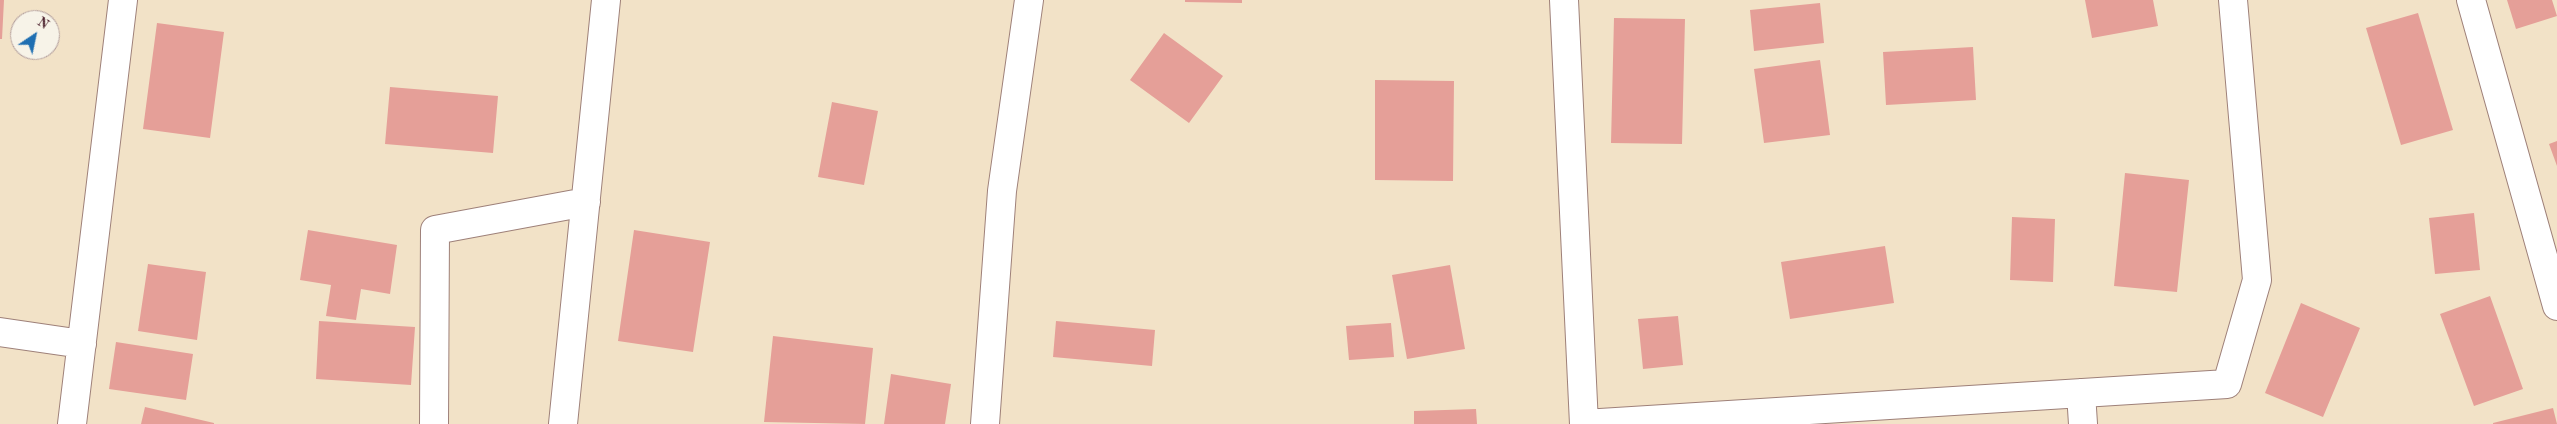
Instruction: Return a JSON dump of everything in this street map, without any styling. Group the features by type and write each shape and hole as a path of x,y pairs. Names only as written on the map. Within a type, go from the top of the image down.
{"street":[{"path":"72,424 123,0"},
{"path":"563,424 606,0"},
{"path":"985,424 1002,191 1029,0"},
{"path":"1564,0 1584,424 2227,384 2257,280 2233,0"},
{"path":"2471,0 2557,306"},
{"path":"434,424 435,230 586,202"},
{"path":"0,332 82,344"},
{"path":"2081,393 2083,424"}],"building":[{"path":"0,0 4,0 2,39 0,39"},
{"path":"1185,0 1242,0 1242,3 1185,2"},
{"path":"2085,0 2153,0 2158,26 2092,38"},
{"path":"2507,0 2552,0 2557,16 2516,29"},
{"path":"1820,3 1824,43 1754,51 1750,10"},
{"path":"2418,13 2453,130 2401,145 2366,28"},
{"path":"1614,18 1685,19 1682,144 1611,143"},
{"path":"157,23 224,32 210,138 143,129"},
{"path":"1164,33 1223,76 1189,123 1130,80"},
{"path":"1973,47 1976,100 1886,105 1883,52"},
{"path":"1820,60 1830,135 1764,143 1754,69"},
{"path":"1375,80 1454,81 1453,181 1375,180"},
{"path":"390,87 498,96 493,153 385,144"},
{"path":"832,102 878,111 864,185 818,177"},
{"path":"2557,141 2557,166 2549,144"},
{"path":"2125,173 2189,180 2177,292 2114,286"},
{"path":"2474,213 2480,270 2435,274 2429,218"},
{"path":"2012,217 2055,219 2053,282 2010,280"},
{"path":"308,230 397,245 390,294 361,289 356,320 326,316 331,285 300,280"},
{"path":"634,230 710,242 693,352 618,341"},
{"path":"1885,246 1894,303 1790,319 1781,262"},
{"path":"148,264 206,272 197,340 138,331"},
{"path":"1450,265 1465,349 1407,359 1392,275"},
{"path":"2490,296 2523,389 2474,406 2440,314"},
{"path":"2301,303 2360,328 2323,417 2265,393"},
{"path":"1678,316 1683,365 1643,369 1638,319"},
{"path":"319,321 415,327 411,385 316,379"},
{"path":"1056,321 1155,330 1152,366 1053,357"},
{"path":"1391,323 1394,357 1349,360 1346,326"},
{"path":"773,336 873,348 865,424 764,422"},
{"path":"116,342 193,354 186,400 109,389"},
{"path":"891,374 951,384 945,424 884,424"},
{"path":"145,407 214,423 214,424 141,424"},
{"path":"2553,408 2557,424 2493,424 2493,423"},
{"path":"1476,409 1477,424 1414,424 1414,411"}]}
